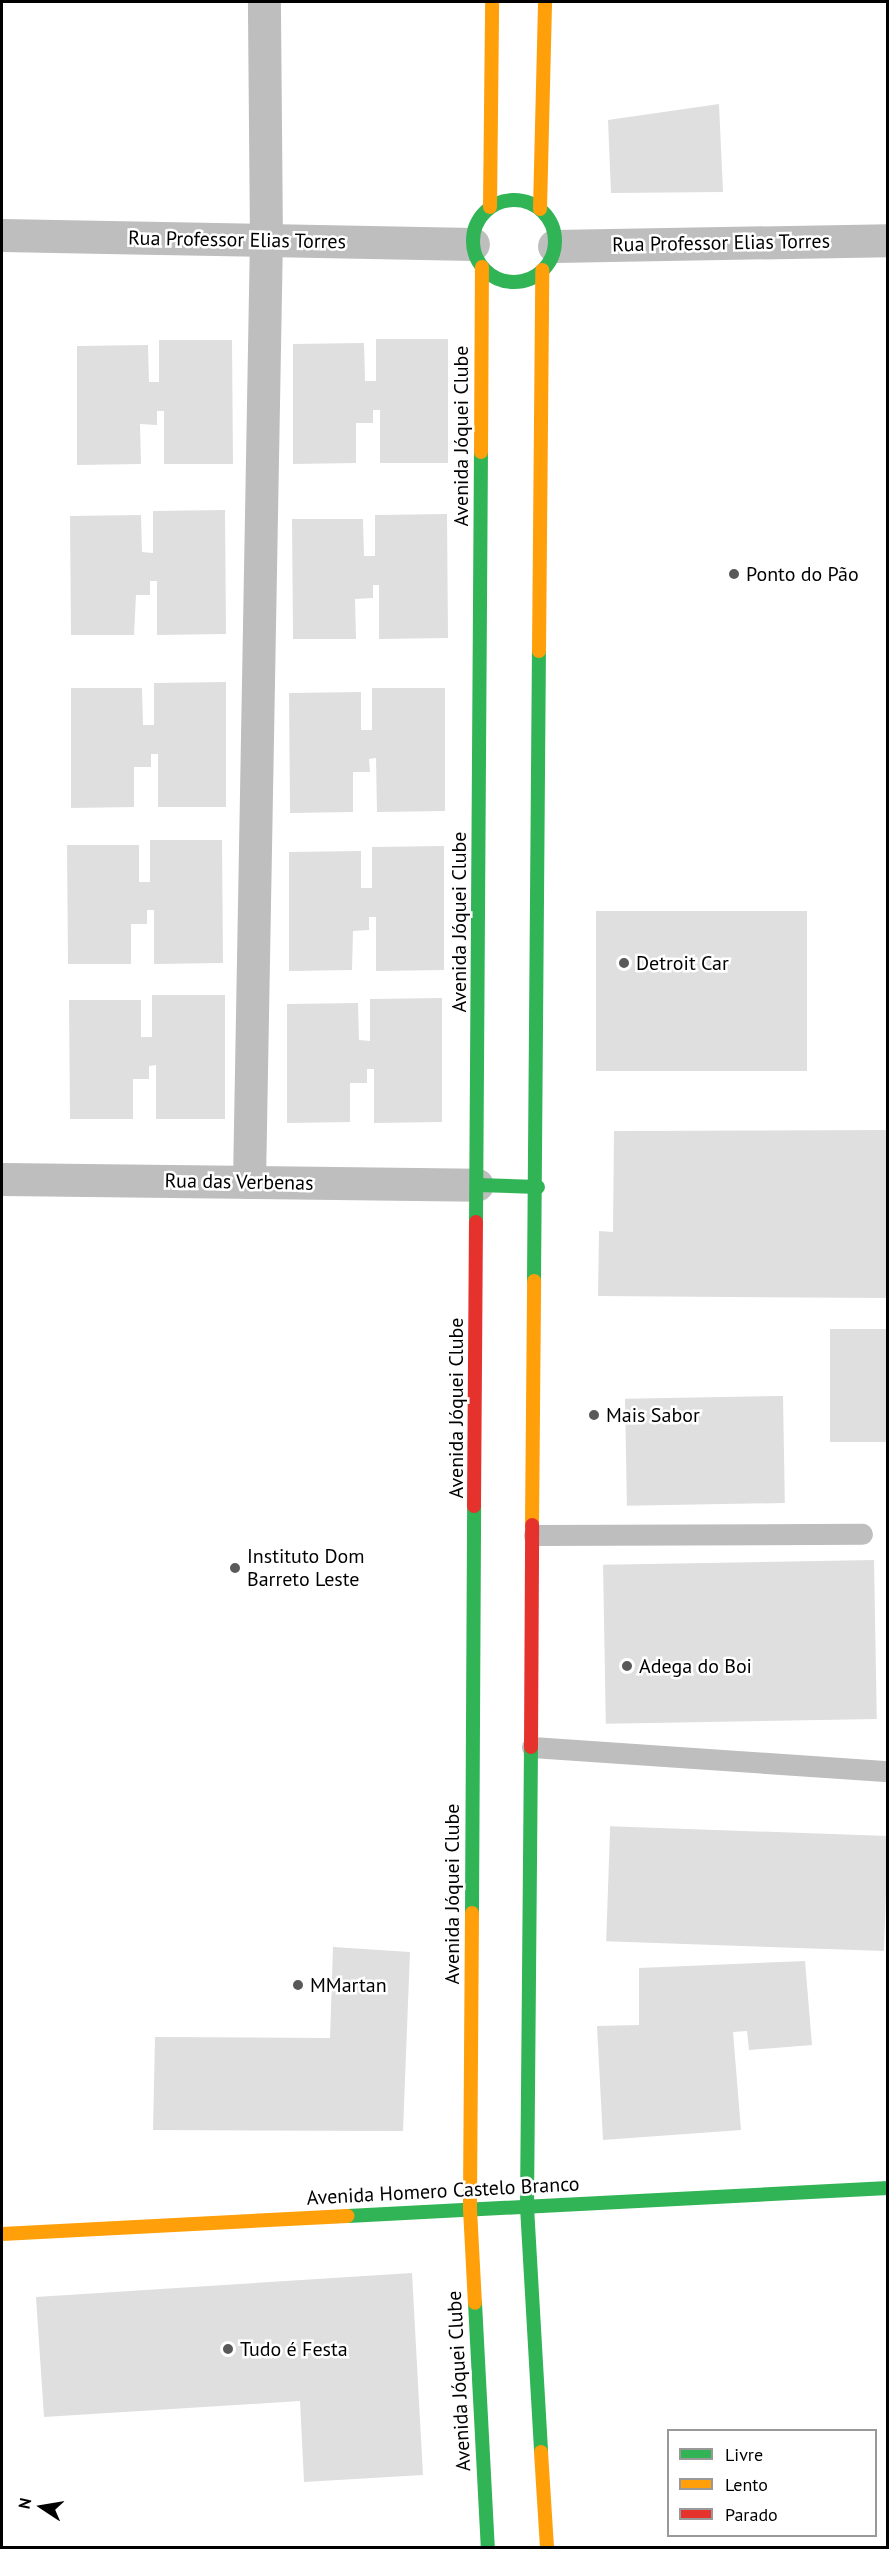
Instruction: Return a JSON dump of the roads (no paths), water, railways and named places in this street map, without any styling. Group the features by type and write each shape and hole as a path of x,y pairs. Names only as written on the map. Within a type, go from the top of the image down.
{"main road":[{"name":"Avenida Jóquei Clube","path":"488,2547 470,2209 477,1185 477,256 480,218 490,207 492,2"},
{"path":"544,2 540,209 554,232 548,258 527,2206 547,2547"},
{"path":"490,207 515,200 540,209"},
{"path":"477,256 492,277 519,282 548,258"},
{"path":"477,1185 538,1187"},
{"name":"Avenida Homero Castelo Branco","path":"2,2234 888,2188"}],"street":[{"path":"249,1182 266,241 264,2"},
{"name":"Rua Professor Elias Torres","path":"2,235 266,241 477,256"},
{"name":"Rua Professor Elias Torres","path":"548,258 888,240"},
{"name":"Rua das Verbenas","path":"2,1179 477,1185"}],"lane":[{"path":"534,1535 862,1534"},
{"path":"532,1747 888,1771"}],"place":[{"name":"Ponto do Pão","path":"734,574"},
{"name":"Detroit Car","path":"624,963"},
{"name":"Mais Sabor","path":"594,1415"},
{"name":"Instituto Dom Barreto Leste","path":"235,1568"},
{"name":"Adega do Boi","path":"627,1666"},
{"name":"MMartan","path":"298,1985"},
{"name":"Tudo é Festa","path":"228,2349"}]}
